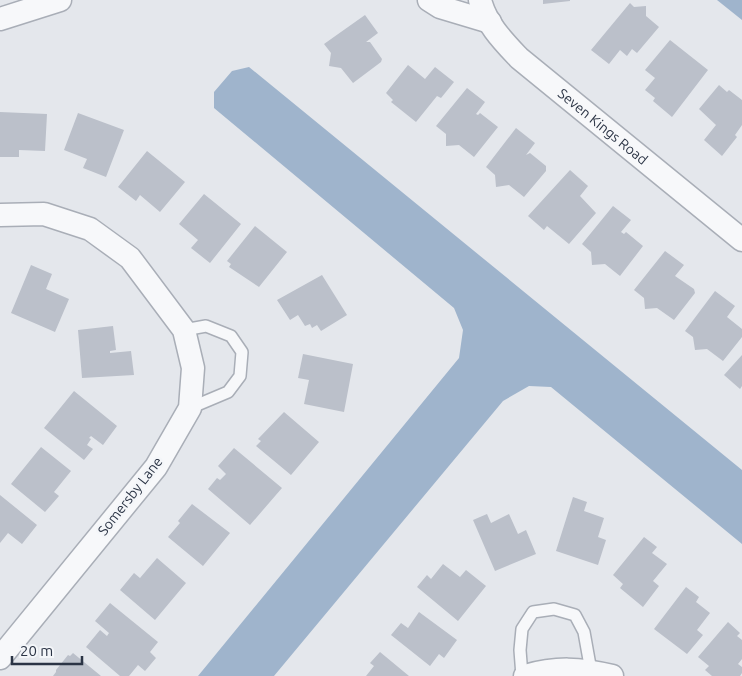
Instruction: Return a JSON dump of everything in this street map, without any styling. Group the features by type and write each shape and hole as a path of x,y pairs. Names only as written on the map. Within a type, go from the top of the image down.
{"street":[{"path":"0,19 60,0"},
{"path":"429,0 440,7 490,22"},
{"name":"Seven Kings Road","path":"480,0 483,10 496,33 519,58 742,240"},
{"name":"Somersby Lane","path":"0,215 44,214 90,229 130,258 184,330 193,368 190,408 156,467 0,658"},
{"path":"523,676 562,668 602,673"}],"lane":[{"path":"184,330 206,326 231,336 242,352 240,376 228,392 190,408"},
{"path":"523,676 520,650 522,629 533,612 554,609 575,615 602,673"}],"water":[{"path":"717,0 742,0 742,20"},
{"path":"249,67 742,470 742,544 551,387 529,386 503,401 274,676 198,676 459,358 463,330 454,308 214,108 214,92 232,71"}],"building":[{"path":"543,0 570,0 570,1 543,4"},
{"path":"630,3 634,7 646,6 646,16 659,27 637,53 632,49 627,56 620,50 609,64 591,50"},
{"path":"365,15 378,33 366,42 370,42 382,59 381,62 353,83 341,68 329,66 331,53 324,44"},
{"path":"670,40 708,70 672,117 653,101 655,98 645,90 655,78 645,70"},
{"path":"408,65 425,79 435,67 454,82 441,98 437,96 416,122 391,102 393,100 386,93"},
{"path":"719,85 742,100 742,125 735,135 737,137 722,156 704,140 716,125 699,109"},
{"path":"467,88 485,102 476,114 480,113 498,127 474,157 459,145 446,146 446,134 436,126"},
{"path":"0,112 47,114 45,151 19,150 19,157 0,157"},
{"path":"78,113 124,130 106,177 83,168 87,159 64,150"},
{"path":"516,128 535,143 526,155 530,153 546,166 546,171 524,197 509,185 496,187 495,175 486,167"},
{"path":"147,151 185,182 160,212 140,195 136,201 118,187"},
{"path":"570,170 588,186 580,196 596,213 569,244 547,226 544,230 528,216"},
{"path":"204,194 241,224 210,263 191,248 198,240 179,224"},
{"path":"613,206 631,220 621,232 624,234 626,232 643,246 620,276 605,264 592,265 591,252 582,244"},
{"path":"255,226 287,252 259,287 229,267 231,264 227,261"},
{"path":"665,251 684,265 675,276 694,289 695,293 674,320 657,308 645,309 644,298 634,290"},
{"path":"31,265 52,274 46,289 69,299 55,332 11,313"},
{"path":"322,275 347,315 321,331 317,325 312,328 310,324 305,326 298,315 290,320 277,300"},
{"path":"715,291 735,306 727,317 742,329 742,337 723,361 707,349 695,350 693,337 685,331"},
{"path":"113,326 116,350 110,351 110,353 131,351 134,375 82,378 78,330"},
{"path":"303,354 353,364 344,412 304,404 309,380 298,378"},
{"path":"742,355 742,386 740,389 724,375"},
{"path":"74,391 117,426 103,445 91,436 89,438 91,439 87,445 93,449 84,460 44,428"},
{"path":"284,412 319,442 291,475 256,446 261,441 258,439"},
{"path":"41,447 71,471 54,492 59,496 45,512 11,484"},
{"path":"234,448 282,488 250,525 208,489 217,478 220,480 226,474 218,466"},
{"path":"0,495 37,525 22,544 8,533 0,543"},
{"path":"573,497 587,502 584,511 604,518 598,537 606,540 598,565 556,551"},
{"path":"192,504 230,533 203,566 168,537"},
{"path":"487,514 491,523 509,514 518,534 526,530 536,554 495,571 473,520"},
{"path":"644,537 657,547 652,553 667,564 653,581 659,586 643,607 620,588 623,584 613,575"},
{"path":"157,558 186,583 155,620 120,590 134,573 140,578"},
{"path":"443,564 460,577 466,570 486,586 458,621 417,587 427,575 431,579"},
{"path":"686,587 699,597 696,602 710,613 697,630 703,635 687,654 654,629"},
{"path":"110,603 158,642 150,652 156,658 145,671 138,665 129,676 120,676 86,647 100,630 107,636 109,633 95,621"},
{"path":"419,612 457,640 444,658 439,654 430,666 391,635 401,623 408,628"},
{"path":"728,622 740,633 737,636 742,640 742,659 738,664 742,667 742,673 740,676 712,676 705,670 709,666 698,657"},
{"path":"380,652 409,676 366,676 374,666 370,663"},
{"path":"73,653 101,676 53,676 68,655 70,656"}]}
